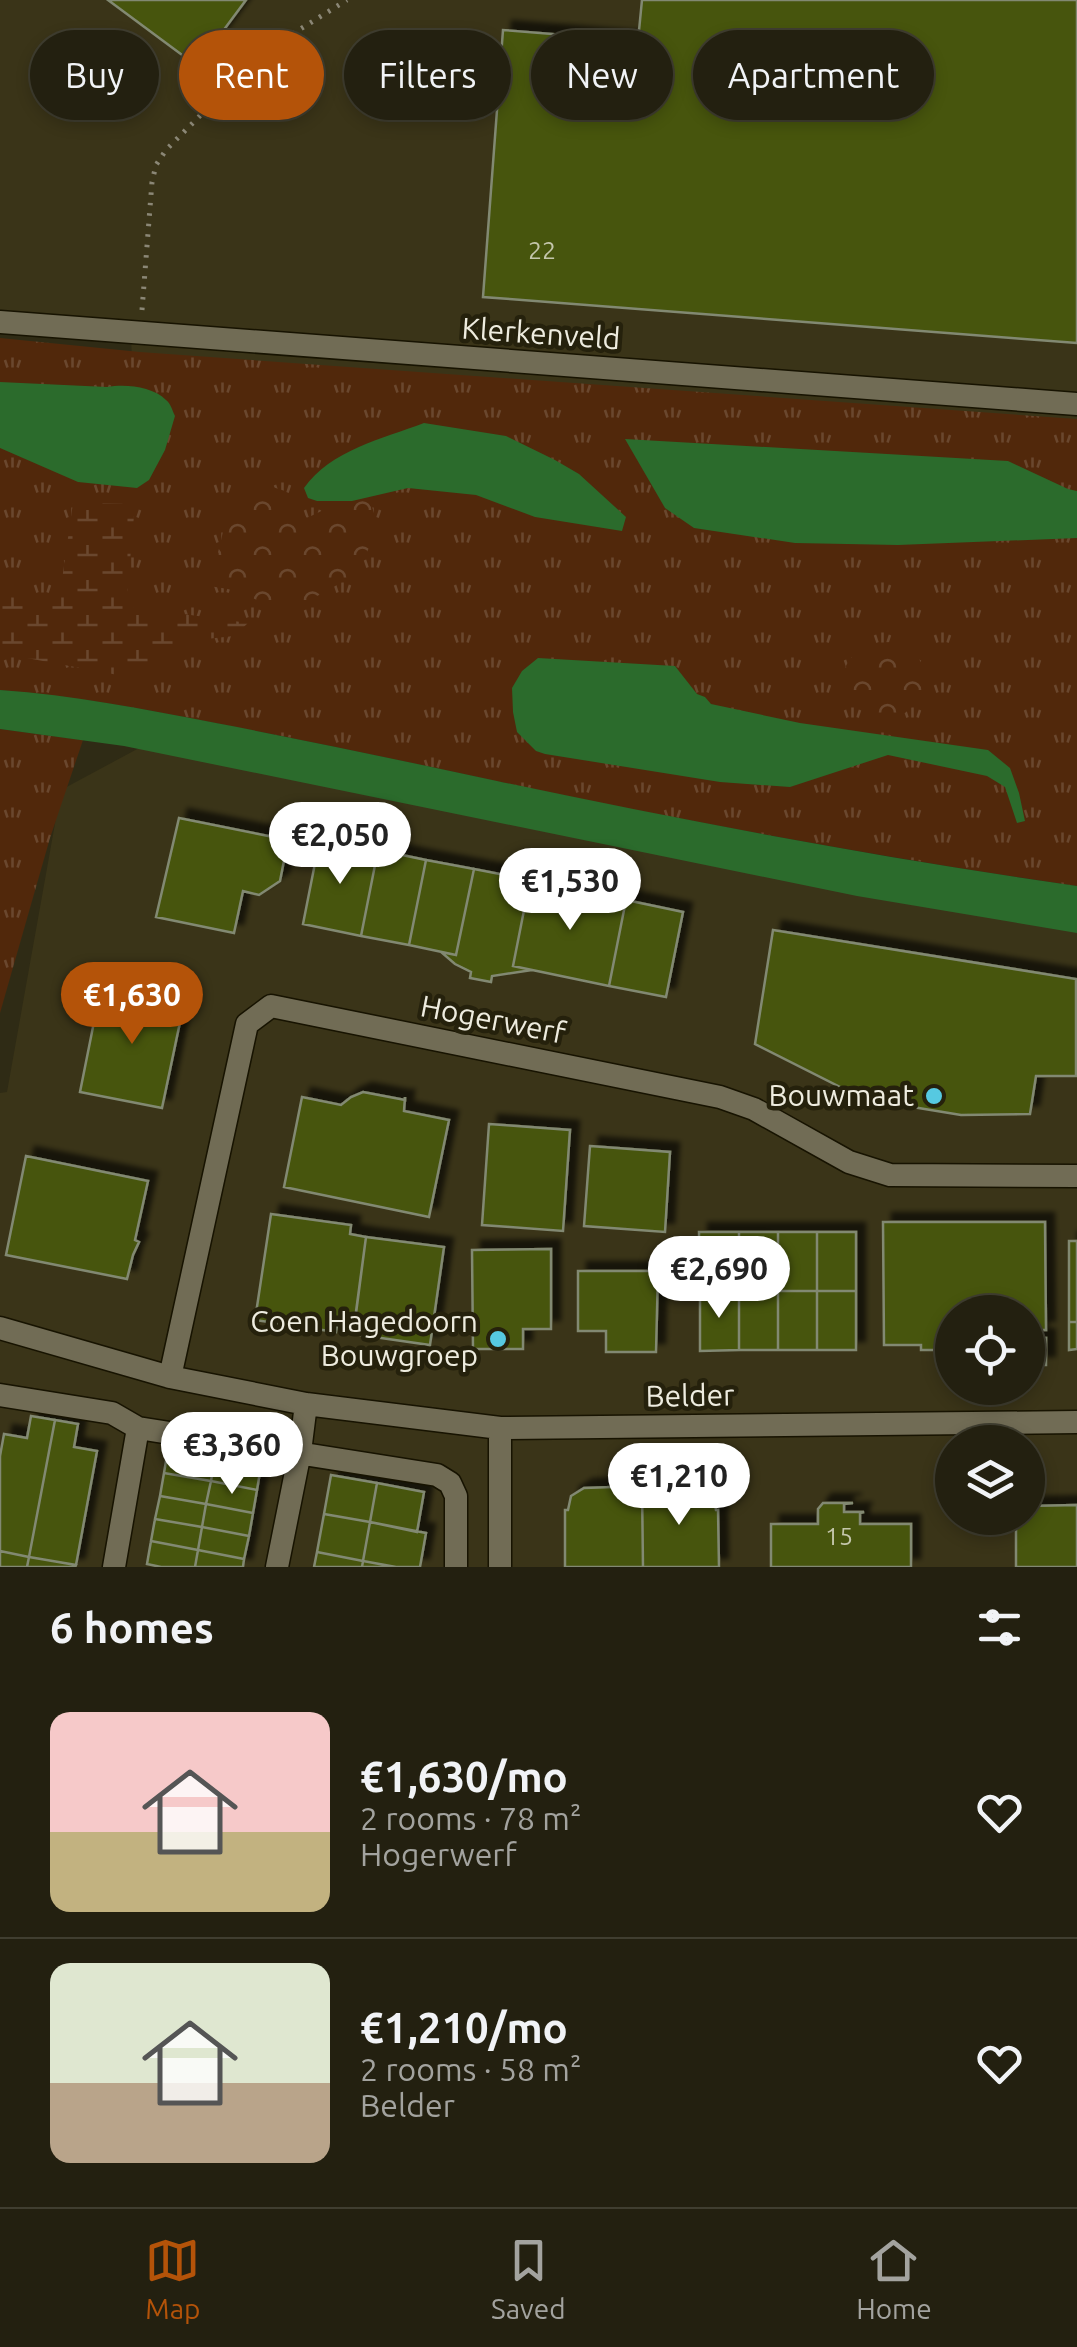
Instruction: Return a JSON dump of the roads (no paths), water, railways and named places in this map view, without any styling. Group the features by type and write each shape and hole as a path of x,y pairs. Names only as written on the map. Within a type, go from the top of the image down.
{"street":[{"name":"Klerkenveld","path":"0,322 1077,404"},
{"name":"Hogerwerf","path":"170,1377 247,1024 272,1006 720,1097 754,1109 849,1162 890,1174 1077,1176"},
{"name":"Belder","path":"0,1328 170,1377 306,1404 500,1428 1077,1422"},
{"path":"0,1394 112,1413 138,1428 436,1475 450,1483 456,1496 456,1567"},
{"path":"277,1567 306,1404"},
{"path":"114,1567 138,1428"},
{"path":"500,1428 500,1567"}],"place":[{"name":"Bouwmaat","path":"934,1096"},
{"name":"Coen Hagedoorn Bouwgroep","path":"498,1339"}]}
